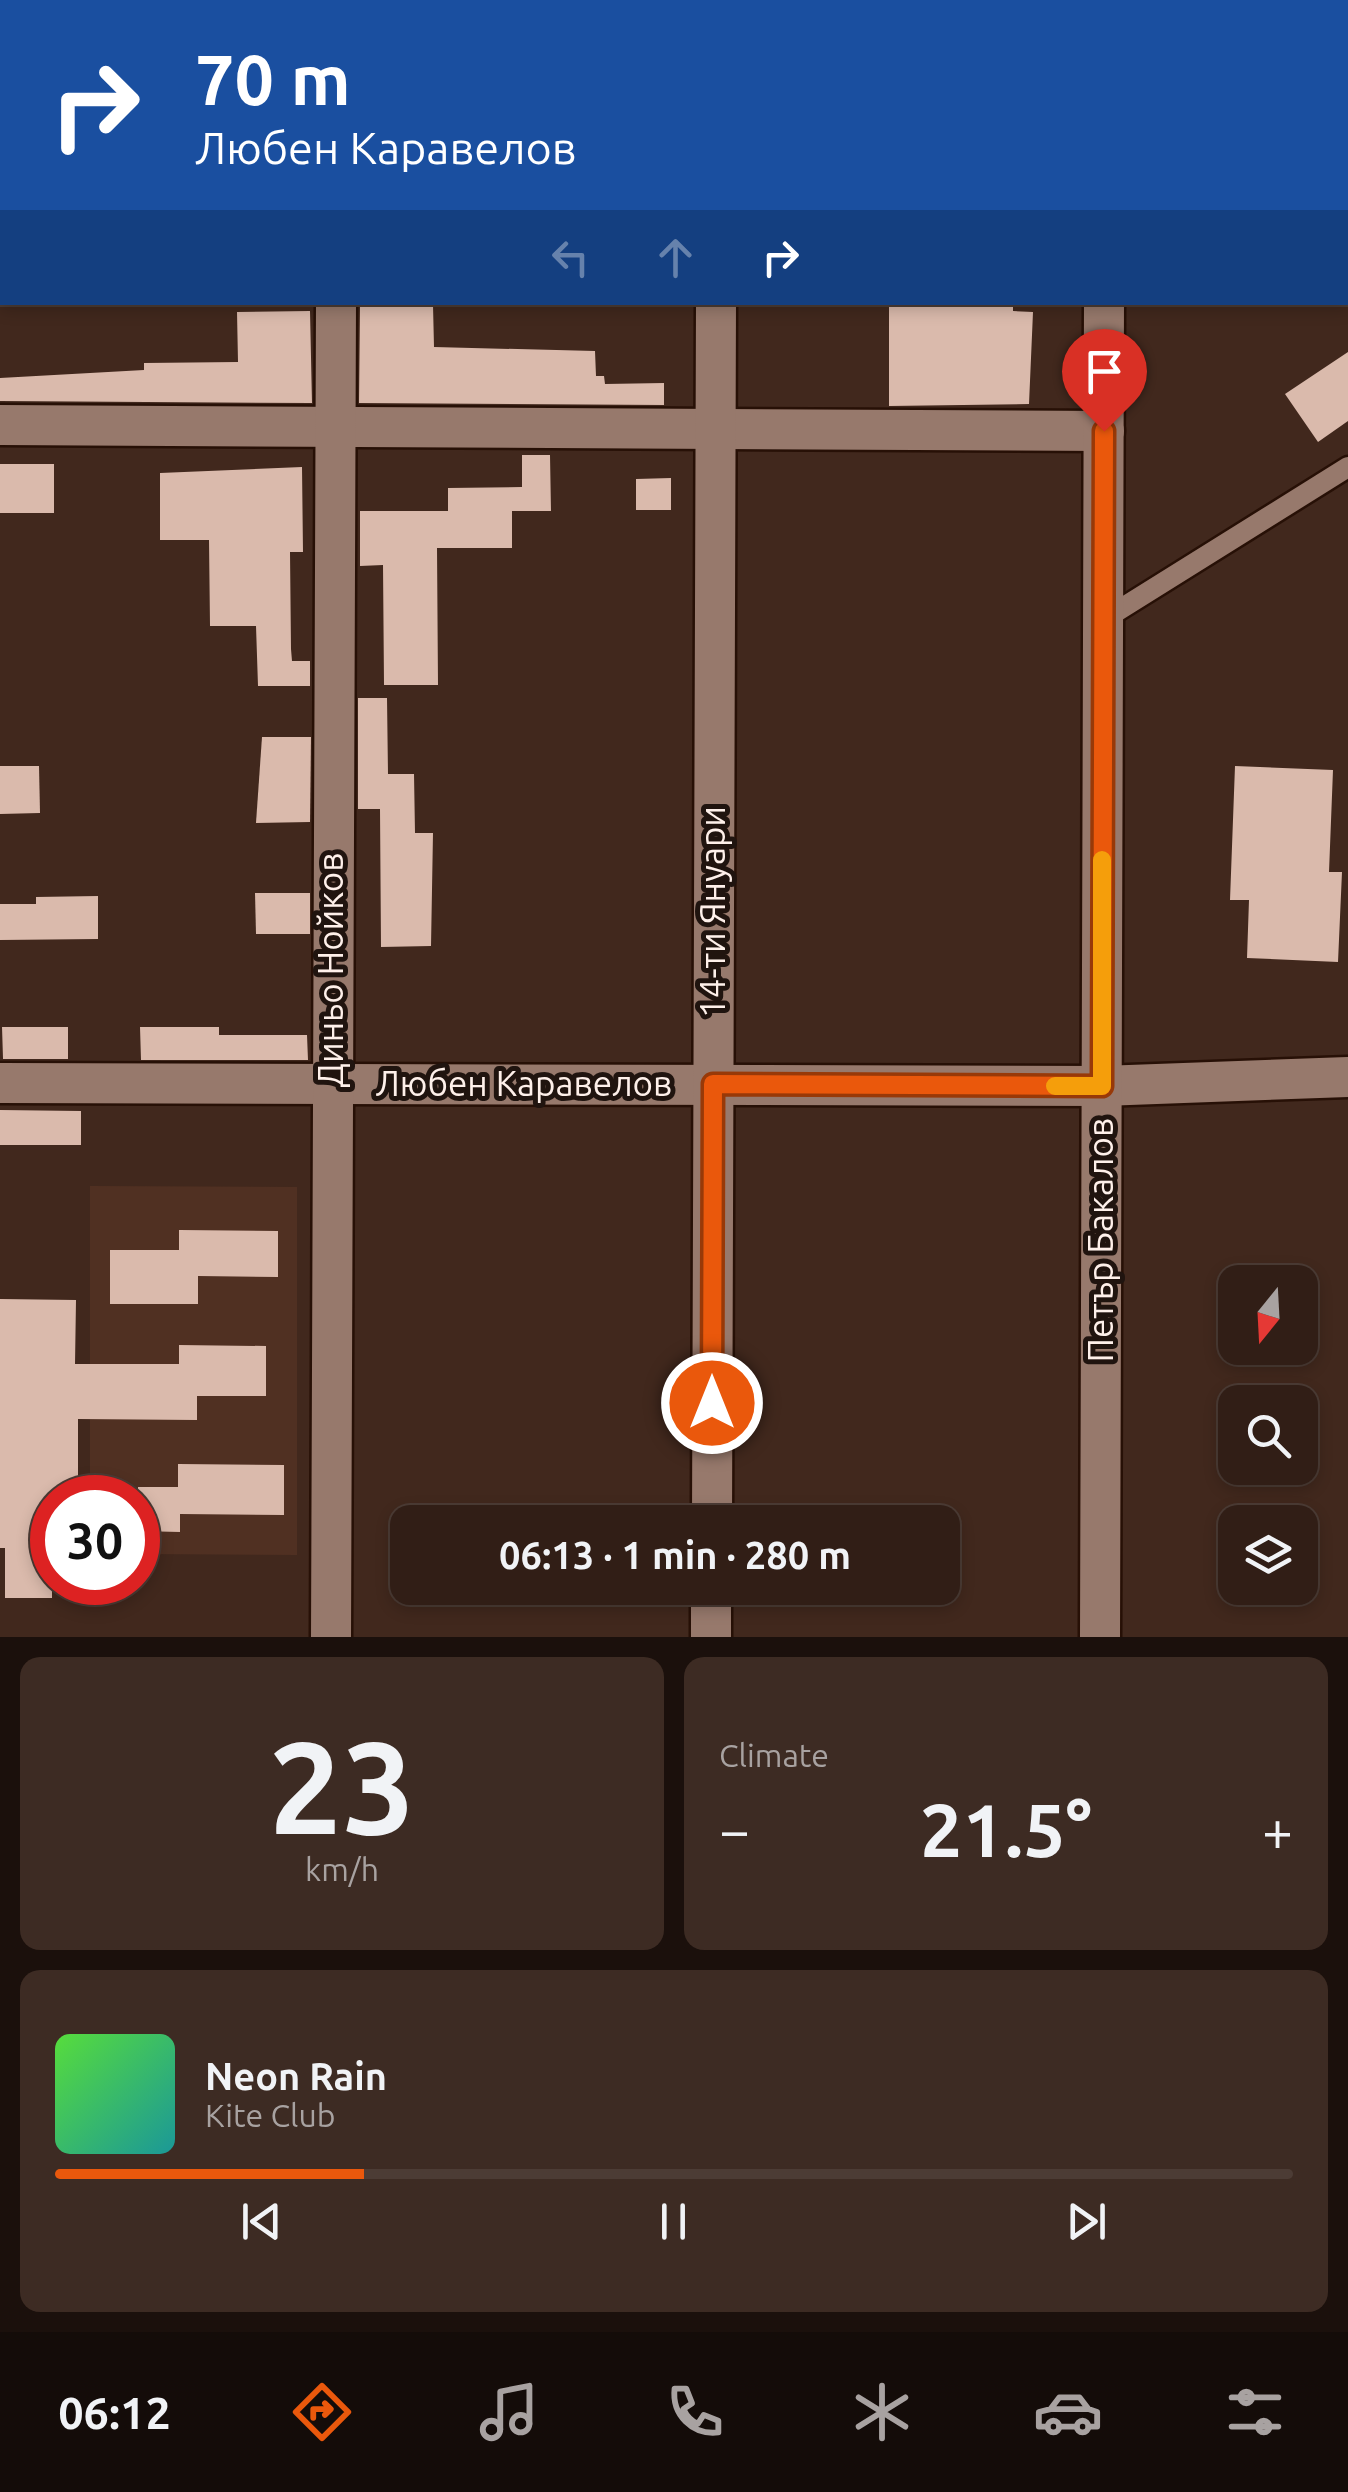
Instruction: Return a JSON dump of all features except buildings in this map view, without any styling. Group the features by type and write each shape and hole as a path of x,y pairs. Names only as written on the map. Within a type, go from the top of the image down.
{"street":[{"name":"Диньо Нойков","path":"332,1637 330,1083 336,305"},
{"name":"14-ти Януари","path":"712,1505 716,305"},
{"name":"Петър Бакалов","path":"1100,1637 1104,305"},
{"path":"0,424 1104,431"},
{"name":"Любен Каравелов","path":"0,1084 1102,1086 1348,1078"},
{"path":"711,1605 711,1637"}],"lane":[{"path":"1103,620 1348,467"}],"shaded area":[{"path":"90,1186 297,1187 297,1555 160,1554 160,1475 90,1475"}],"slow traffic":[{"path":"1055,1086 1102,1086 1102,860"}],"route":[{"path":"712,1403 713,1084 1102,1086 1104,431"}]}
